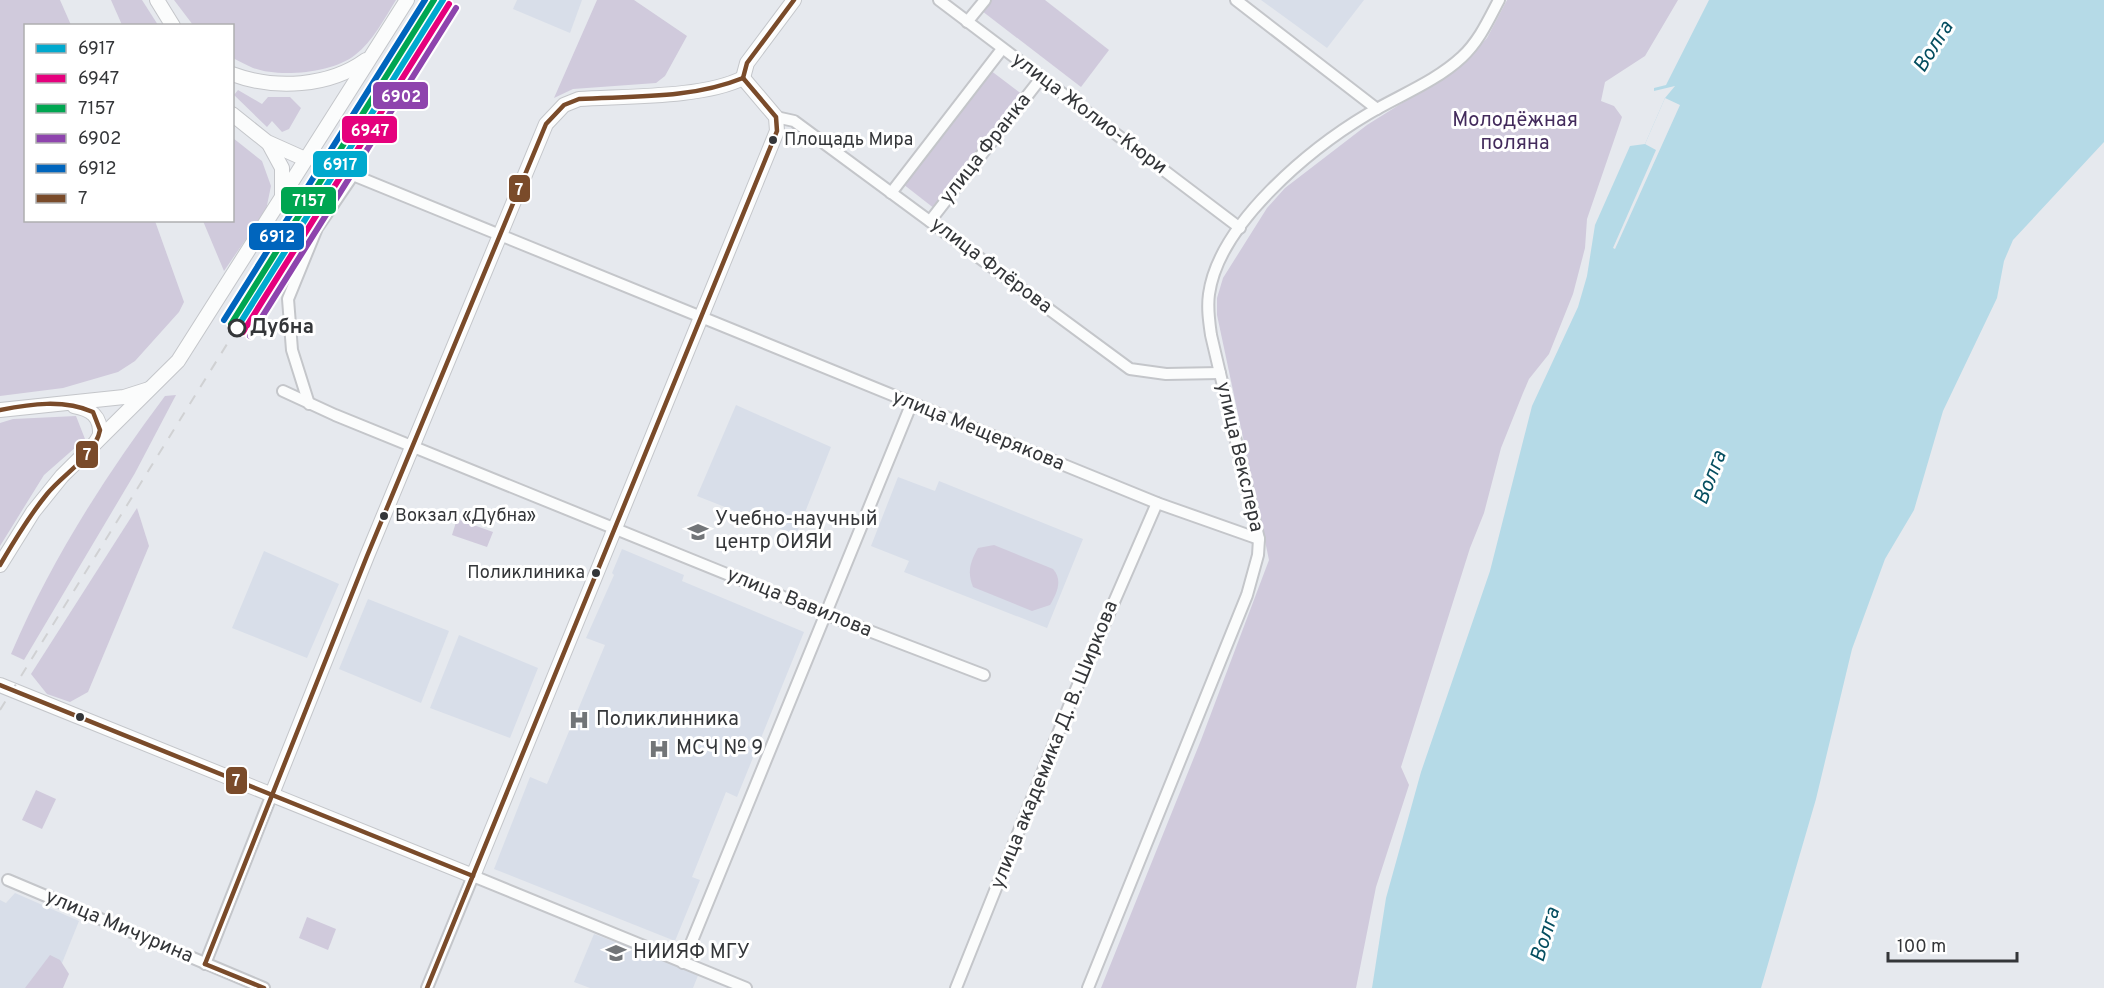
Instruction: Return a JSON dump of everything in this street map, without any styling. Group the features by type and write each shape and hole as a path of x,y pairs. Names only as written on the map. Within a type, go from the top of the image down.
{"main road":[{"path":"157,0 172,24"},
{"path":"0,565 33,512 62,476 178,361 407,0"},
{"path":"0,685 473,876 700,317 773,144 778,124 776,117 743,78 743,72 747,63 794,0"},
{"path":"234,74 272,83 302,83 325,79 350,70 370,57"},
{"path":"272,794 530,157 546,124 556,112 579,99 729,86 743,78"},
{"path":"325,79 337,81 347,93"},
{"path":"234,116 267,142 305,159"},
{"path":"267,142 282,168 281,200"},
{"path":"0,410 124,397 156,385"},
{"path":"57,404 76,406 93,412 101,426 96,443"}],"street":[{"name":"улица Жолио-Кюри","path":"939,0 1240,228"},
{"path":"967,22 985,0"},
{"path":"1236,0 1377,109"},
{"name":"улица Векслера","path":"1088,988 1246,595 1258,555 1259,539 1211,335 1209,292 1215,272 1240,228 1277,184 1310,154 1377,109 1426,83 1460,59 1480,35 1499,0"},
{"path":"891,193 1002,49"},
{"name":"улица Франка","path":"930,221 1041,78"},
{"name":"улица Флёрова","path":"776,117 794,121 1130,369 1166,374 1220,373"},
{"name":"улица Мещерякова","path":"309,404 292,350 288,299 317,228 353,175 912,405 1157,503 1259,539"},
{"name":"улица Вавилова","path":"283,391 412,447 825,614 984,675"},
{"path":"683,963 912,405"},
{"name":"улица академика Д. В. Ширкова","path":"956,988 1071,701 1157,503"},
{"path":"205,963 272,794"},
{"path":"427,988 473,876 746,988"},
{"name":"улица Мичурина","path":"8,880 264,988"}],"shaded area":[{"path":"517,0 582,0 570,33 513,9"},
{"path":"1261,0 1364,0 1327,48"},
{"path":"736,405 831,447 796,535 697,496"},
{"path":"898,477 935,491 939,481 1083,539 1047,628 904,572 909,561 871,546"},
{"name":"МСЧ № 9","path":"622,549 684,575 682,581 804,632 737,797 726,792 692,877 700,880 675,941 494,869 530,777 547,784 605,645 586,638 614,575 612,573"},
{"path":"264,551 339,584 307,658 232,628"},
{"path":"368,599 449,631 421,703 339,669"},
{"path":"459,635 538,668 510,738 430,708"},
{"path":"15,893 79,921 52,988 0,988 0,900 6,903"},
{"name":"НИИЯФ МГУ","path":"594,934 699,973 693,988 590,988 574,982"}],"green space":[{"path":"0,0 60,0 71,24 24,24 24,222 155,222 184,302 179,312 135,361 118,372 63,388 0,396"},
{"path":"111,0 142,0 157,24 122,24"},
{"path":"174,0 396,0 373,36 355,55 333,66 306,72 277,73 253,68 234,58 234,24 192,24"},
{"path":"597,0 634,0 687,36 665,76 656,83 573,89 554,98"},
{"path":"991,0 1045,0 1109,50 1081,87 982,11"},
{"name":"Молодёжная поляна","path":"1507,0 1678,0 1645,56 1605,82 1601,101 1614,106 1622,117 1587,219 1585,248 1573,294 1549,354 1529,379 1501,448 1484,513 1470,548 1401,767 1409,785 1376,887 1356,988 1101,988 1201,740 1269,560 1217,315 1217,298 1223,278 1267,208 1285,188 1367,125 1461,66 1487,38"},
{"path":"990,70 1023,95 935,209 903,184"},
{"path":"238,90 262,104 268,97 290,97 301,108 289,129 282,132 272,121 267,127 234,95"},
{"path":"234,139 262,161 271,186 266,210 224,271 203,222 234,222"},
{"path":"176,395 135,473 24,660 11,654 43,586 80,520 121,457 165,396"},
{"path":"76,416 85,439 44,475 0,546 0,423 13,419"},
{"path":"137,508 149,546 88,692 70,702 47,694 31,674"},
{"path":"457,519 493,532 487,547 452,535"},
{"path":"994,545 1053,569 1058,582 1057,591 1050,605 1032,611 973,587 970,572 975,553 978,548"},
{"path":"36,790 56,799 42,829 22,820"},
{"path":"307,917 336,929 328,950 299,938"},
{"path":"50,955 60,960 69,974 63,988 25,988"}],"water":[{"name":"Волга","path":"1709,0 2104,0 2104,142 2013,240 2004,261 1997,298 1943,411 1914,510 1885,559 1852,649 1816,799 1761,988 1372,988 1386,898 1421,772 1490,571 1532,406 1578,307 1587,276 1595,225 1630,146 1645,144 1665,98 1675,86 1654,91 1654,88 1666,85"}],"pier":[{"path":"1665,98 1680,105 1615,249 1613,248 1656,150 1645,144"}],"railway":[{"path":"0,710 237,328"}],"transit line":[{"name":"6912","path":"224,320 425,0"},
{"name":"7157","path":"231,324 434,0"},
{"name":"6917","path":"237,328 443,0"},
{"name":"7","path":"743,78 747,63 794,0"},
{"name":"6947","path":"243,332 449,4"},
{"name":"6902","path":"250,336 456,8"},
{"name":"7","path":"205,964 367,556 546,124 564,105 579,99 683,93 703,90 743,78"},
{"name":"7","path":"427,988 777,131 776,117 743,78"},
{"name":"7","path":"0,410 35,405 70,405 93,412 100,430 92,448 40,502 0,565"},
{"name":"7","path":"0,685 473,876"},
{"name":"7","path":"205,964 264,988"}],"place":[{"name":"Площадь Мира","path":"773,140"},
{"name":"Дубна","path":"237,328"},
{"name":"Вокзал «Дубна»","path":"384,516"},
{"name":"Учебно-научный центр ОИЯИ","path":"698,532"},
{"name":"Поликлиника","path":"596,573"},
{"name":"Поликлинника","path":"579,720"},
{"name":"МСЧ № 9","path":"659,749"},
{"name":"НИИЯФ МГУ","path":"616,953"}]}
